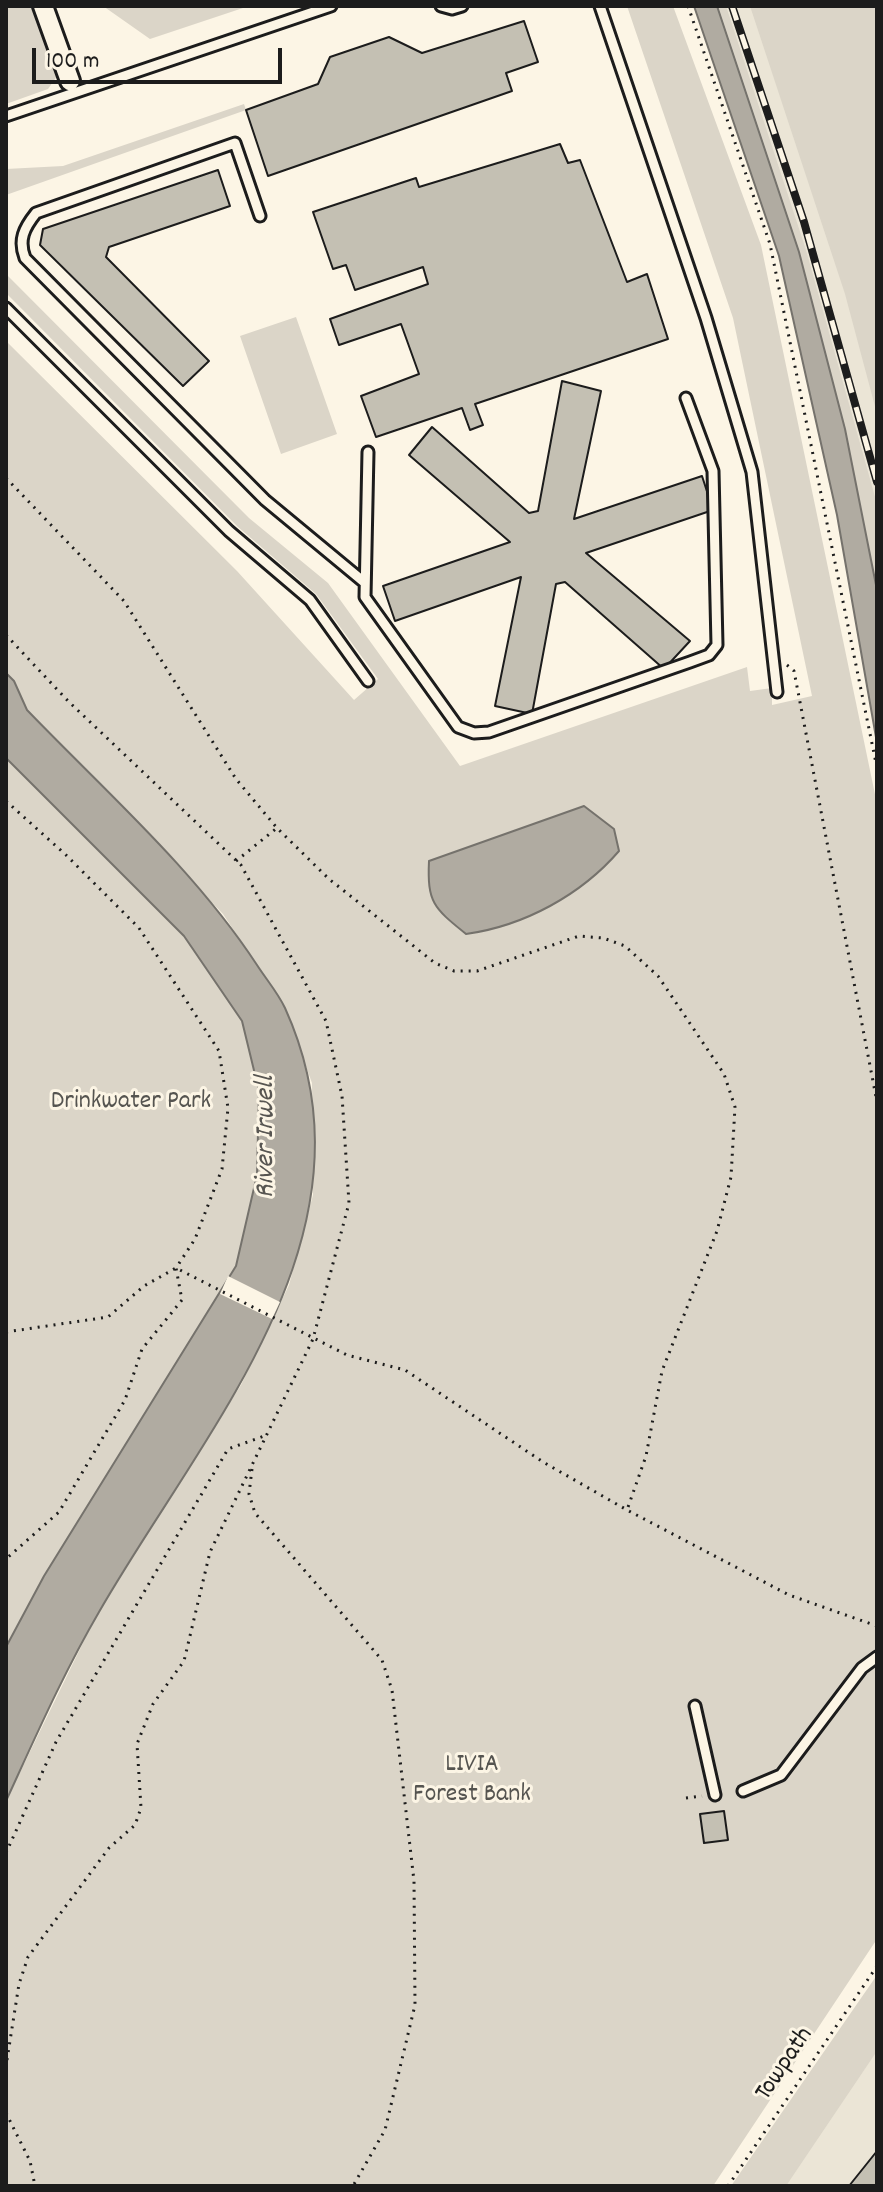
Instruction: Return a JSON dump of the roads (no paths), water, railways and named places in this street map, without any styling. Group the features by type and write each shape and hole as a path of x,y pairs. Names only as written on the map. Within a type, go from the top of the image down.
{"street":[{"path":"43,6 70,81"}],"lane":[{"path":"6,116 331,6"},
{"path":"441,6 452,9 462,6"},
{"path":"600,6 706,318 752,472 777,692"},
{"path":"260,216 235,143 52,205 36,213 27,224 20,247 25,258 265,500 364,582"},
{"path":"6,308 229,531 310,600 368,681"},
{"path":"368,452 365,597 458,727 474,733 489,732 709,655 717,645 713,471 686,398"},
{"path":"743,1791 781,1775 862,1668 877,1657"},
{"path":"695,1706 715,1795"}],"water":[{"path":"694,6 717,6 799,252 845,429 877,590 877,743 837,515 779,256"},
{"name":"River Irwell","path":"6,673 14,681 27,710 178,864 206,897 279,997 311,1091 314,1172 299,1250 270,1326 231,1400 86,1635 6,1801 6,1647 44,1576 236,1266 257,1175 259,1091 242,1021 184,936 6,758"},
{"path":"584,806 614,829 619,851 569,894 530,916 466,934 446,918 435,904 429,886 429,861"}],"railway":[{"path":"732,6 804,222 877,482"}],"park label":[{"name":"Drinkwater Park","path":"131,1103"},
{"name":"LIVIA Forest Bank","path":"472,1781"}]}
